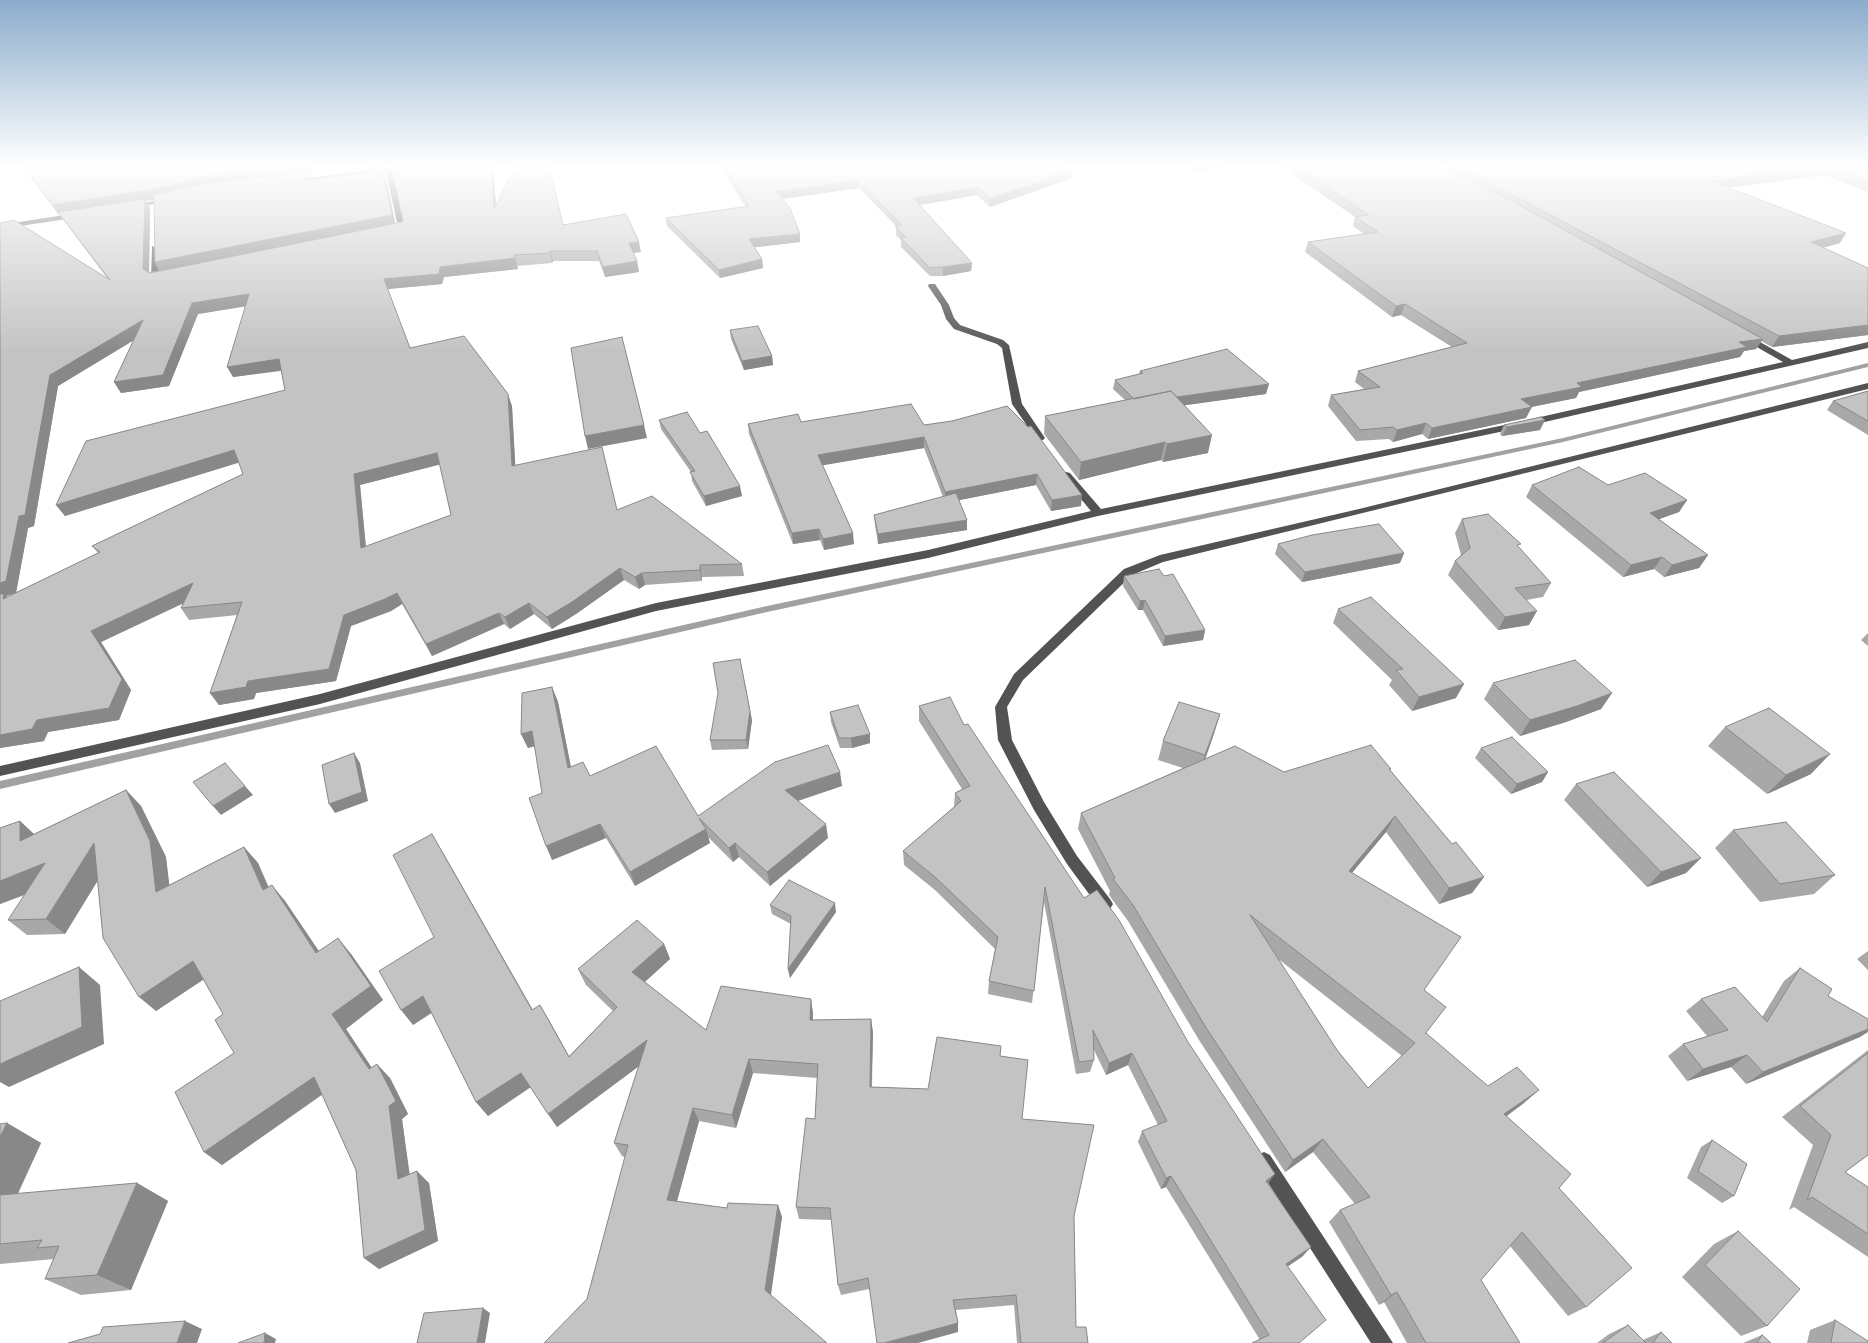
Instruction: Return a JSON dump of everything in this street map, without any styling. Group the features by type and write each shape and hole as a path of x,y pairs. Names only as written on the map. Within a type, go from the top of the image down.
{"street":[{"path":"383,232 402,228"},
{"path":"155,241 155,279 174,275"},
{"path":"932,286 945,305 950,320 957,327 1000,342 1006,347 1017,404 1045,446"},
{"path":"1734,330 1792,363"},
{"path":"0,771 320,699 656,607 928,554 1098,513 1533,422 1868,345"},
{"path":"1117,920 1072,860 1039,806 1005,740 1001,707 1018,677 1128,572 1160,559 1359,512 1868,386"},
{"path":"1059,465 1098,513"},
{"path":"1255,1147 1383,1343"}],"building":[{"path":"0,228 26,228 110,280 70,228 144,228 143,269 150,273 374,228 632,228 639,242 629,243 637,261 603,267 597,251 550,251 550,253 514,255 515,258 440,267 439,274 384,279 410,348 464,336 508,394 512,466 602,447 617,510 652,496 742,564 700,565 700,570 642,573 635,577 620,568 547,617 529,603 505,617 499,613 426,644 397,593 344,615 329,669 248,681 246,687 210,693 242,602 181,608 193,583 91,631 122,679 109,708 37,720 32,729 0,735 0,594 4,594 3,599 100,552 92,546 243,474 234,450 56,505 86,441 285,390 279,359 227,367 249,294 192,303 163,375 114,382 143,320 50,375 25,515 19,516 6,581 0,583","holes":["437,453 451,515 361,548 354,474"]},
{"path":"154,228 328,228 155,262"},
{"path":"676,228 798,228 800,234 749,239 762,259 719,270"},
{"path":"897,228 940,228 972,263 930,268 901,238 906,237"},
{"path":"1371,228 1560,228 1763,339 1739,342 1747,347 1577,383 1582,387 1521,399 1532,407 1432,428 1426,423 1397,430 1393,427 1360,430 1331,395 1380,387 1358,371 1467,343 1405,304 1396,306 1308,242 1378,232"},
{"path":"1574,228 1832,228 1846,233 1811,242 1868,268 1868,325 1779,336"},
{"path":"758,326 772,356 742,361 730,330"},
{"path":"622,337 644,425 585,436 571,348"},
{"path":"1227,349 1269,384 1177,397 1171,391 1134,399 1115,380 1143,373 1140,371"},
{"path":"1171,391 1212,435 1167,444 1165,442 1081,462 1045,416"},
{"path":"1868,391 1868,421 1833,401"},
{"path":"911,404 924,425 952,421 1007,406 1028,427 1031,426 1082,495 1052,500 1037,474 945,492 924,437 818,455 853,533 823,539 819,529 792,533 748,424 798,414 801,422"},
{"path":"687,412 700,433 707,431 740,486 704,496 690,472 695,471 659,420"},
{"path":"1541,417 1545,420 1507,427 1504,425"},
{"path":"1579,467 1608,485 1645,473 1687,500 1650,513 1708,555 1672,565 1662,557 1631,565 1532,485"},
{"path":"956,493 967,520 878,534 874,515"},
{"path":"1488,514 1521,544 1517,545 1551,583 1515,588 1537,611 1505,617 1455,561 1470,548 1462,519"},
{"path":"1379,524 1404,553 1305,572 1278,544 1312,535"},
{"path":"1159,569 1164,576 1173,574 1205,630 1165,636 1145,600 1140,601 1124,576"},
{"path":"1371,597 1464,684 1419,697 1396,670 1403,669 1338,609"},
{"path":"740,659 750,711 746,740 710,740 718,693 713,663"},
{"path":"1575,660 1612,693 1530,720 1493,683"},
{"path":"552,687 568,768 583,762 590,776 656,746 698,816 775,762 828,745 840,772 785,790 826,824 767,872 735,843 729,848 699,818 706,829 630,872 600,824 546,846 529,798 542,793 532,731 521,734 522,693"},
{"path":"950,697 964,725 968,724 1084,898 1097,890 1119,920 1188,1042 1275,1174 1266,1181 1311,1247 1286,1264 1326,1320 1299,1343 1252,1343 1269,1335 1171,1176 1166,1178 1142,1131 1167,1121 1132,1053 1109,1063 1093,1030 1094,1060 1079,1062 1045,887 1034,991 989,981 998,937 935,877 903,851 961,801 955,793 970,786 919,706"},
{"path":"1179,702 1220,714 1205,755 1163,741"},
{"path":"858,705 870,734 851,738 839,738 830,712"},
{"path":"1769,708 1830,754 1786,775 1725,727"},
{"path":"1512,737 1548,772 1517,784 1481,748"},
{"path":"1371,745 1452,844 1456,842 1484,877 1449,888 1395,816 1349,871 1461,937 1424,990 1446,1007 1425,1034 1488,1086 1517,1067 1539,1090 1504,1114 1571,1174 1559,1188 1632,1268 1586,1307 1522,1232 1481,1280 1520,1343 1426,1343 1397,1292 1391,1295 1340,1210 1370,1197 1323,1139 1293,1160 1205,1026 1133,905 1113,879 1115,878 1081,813 1235,746 1284,772","holes":["1250,915 1415,1043 1368,1088 1337,1050"]},
{"path":"354,753 362,792 329,804 322,765"},
{"path":"225,763 245,786 213,806 193,782"},
{"path":"1614,772 1701,858 1661,872 1576,784"},
{"path":"126,790 150,841 156,892 244,847 263,890 272,885 316,953 338,938 371,986 332,1014 369,1069 377,1064 396,1101 389,1106 398,1179 417,1171 425,1230 364,1258 356,1170 314,1077 204,1152 175,1092 234,1053 215,1020 223,1014 193,961 139,997 103,938 94,843 46,919 8,920 45,863 0,881 0,828 20,821 20,841"},
{"path":"1786,822 1835,875 1780,884 1733,830"},
{"path":"432,834 532,1010 540,1005 569,1057 617,1007 578,969 637,920 664,944 632,972 706,1030 721,986 811,999 810,1020 871,1019 870,1087 928,1089 937,1037 1001,1046 1000,1056 1028,1060 1022,1119 1094,1125 1074,1216 1076,1327 1086,1327 1088,1343 1021,1343 1016,1295 953,1300 958,1323 884,1343 877,1343 868,1278 838,1285 830,1208 796,1207 806,1118 815,1119 818,1064 749,1059 732,1115 693,1108 667,1200 727,1208 728,1203 778,1205 765,1290 827,1343 544,1343 587,1299 628,1145 614,1143 647,1040 548,1114 521,1073 476,1102 423,996 401,1010 379,971 434,937 393,855"},
{"path":"789,880 835,903 788,969 791,916 770,905"},
{"path":"79,967 82,1027 0,1064 0,1001"},
{"path":"1800,968 1832,989 1828,996 1868,1019 1868,1029 1763,1072 1747,1055 1703,1069 1683,1044 1728,1030 1701,999 1735,987 1767,1022"},
{"path":"1868,1053 1868,1155 1845,1172 1868,1187 1868,1234 1812,1197 1807,1200 1831,1135 1800,1106"},
{"path":"7,1123 0,1137 0,1124"},
{"path":"1712,1140 1747,1164 1734,1196 1698,1171"},
{"path":"137,1183 97,1275 45,1279 59,1246 37,1248 42,1240 0,1244 0,1195"},
{"path":"1738,1231 1800,1289 1767,1326 1705,1265"},
{"path":"483,1308 477,1343 417,1343 424,1313"},
{"path":"1835,1320 1868,1341 1868,1343 1831,1343"},
{"path":"185,1321 177,1343 68,1343 100,1334 103,1327"},
{"path":"1628,1325 1646,1343 1603,1343"},
{"path":"1661,1332 1672,1343 1653,1343"},
{"path":"265,1333 264,1343 238,1343"},
{"path":"1762,1335 1771,1343 1757,1343"}],"waterway":[{"path":"0,785 767,609 1563,440 1868,365"}]}
